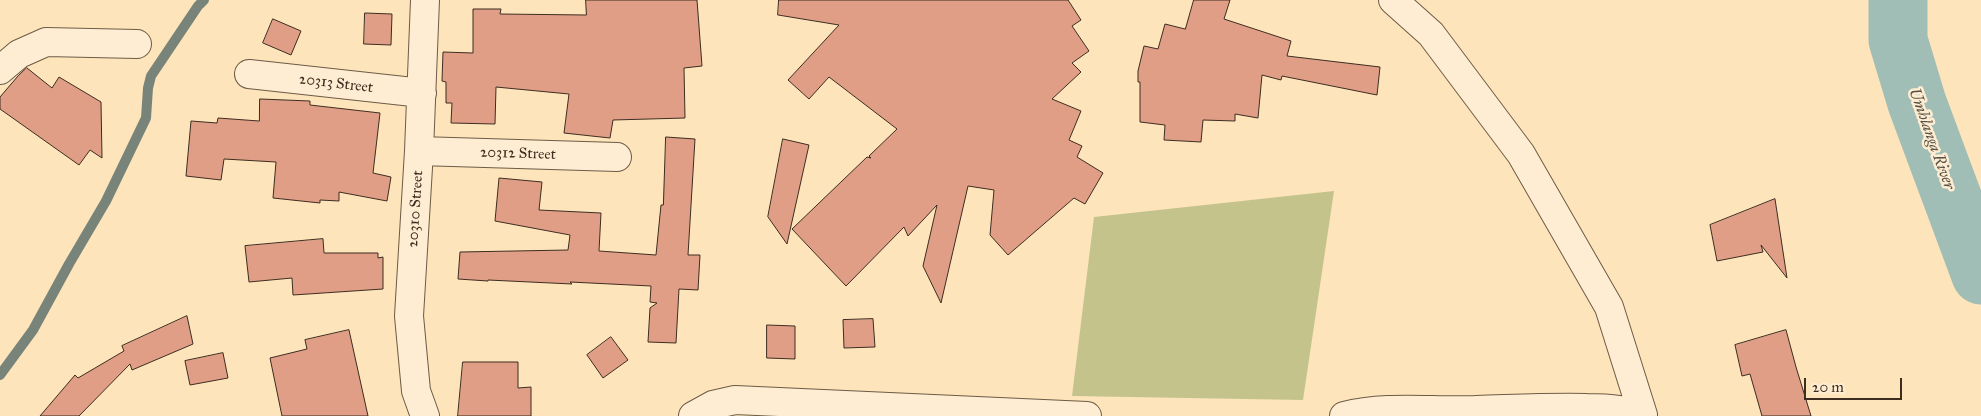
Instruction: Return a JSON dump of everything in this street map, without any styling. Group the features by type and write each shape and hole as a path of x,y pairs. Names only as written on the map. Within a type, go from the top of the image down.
{"street":[{"name":"20310 Street","path":"425,0 419,151 408,316 416,391 425,416"},
{"path":"1344,416 1378,410 1476,410 1553,407 1601,408 1643,416 1609,307 1521,154 1431,34 1393,0"},
{"path":"0,70 19,54 46,42 137,44"},
{"name":"20313 Street","path":"249,74 422,94"},
{"name":"20312 Street","path":"419,151 616,157"},
{"path":"694,416 713,405 735,400 876,411 1087,416"}],"shaded area":[{"path":"1334,191 1303,400 1072,396 1094,217"}],"building":[{"path":"586,0 697,0 702,66 684,68 685,118 613,120 610,138 564,133 569,94 496,87 495,124 451,123 452,103 446,103 446,82 442,81 443,52 473,53 473,9 501,9 500,14 586,15"},
{"path":"779,0 1068,0 1081,20 1072,26 1089,51 1072,63 1081,72 1052,99 1081,111 1069,140 1082,146 1077,157 1103,173 1085,204 1074,198 1008,255 990,235 994,190 968,186 941,303 923,266 937,205 908,236 904,227 846,286 792,229 867,157 871,158 869,156 897,129 829,77 809,99 788,80 839,25 778,15"},
{"path":"1194,0 1230,0 1224,19 1291,41 1287,56 1380,67 1377,95 1282,76 1281,80 1262,75 1258,118 1235,114 1235,121 1203,120 1201,142 1164,140 1165,125 1140,122 1140,82 1138,82 1138,71 1144,46 1158,49 1165,24 1185,29"},
{"path":"365,13 392,14 391,45 364,44"},
{"path":"273,19 301,31 291,55 263,43"},
{"path":"27,68 52,88 59,77 101,102 102,158 90,150 79,165 0,109 0,97"},
{"path":"260,99 310,101 310,105 380,113 373,173 391,177 387,201 339,192 339,201 320,200 320,203 273,198 276,162 224,159 221,180 186,176 191,121 217,123 218,118 259,121"},
{"path":"666,137 695,139 688,255 700,255 698,290 679,289 676,343 648,342 650,308 657,303 650,302 651,286 458,279 460,252 568,250 570,235 495,221 499,178 542,182 539,210 601,213 599,251 656,255 661,205 663,205"},
{"path":"783,139 809,145 787,244 768,217"},
{"path":"1775,199 1787,278 1761,245 1763,252 1717,261 1710,225"},
{"path":"323,239 324,253 378,253 378,258 383,257 383,289 293,295 292,278 249,282 245,246"},
{"path":"187,316 193,344 132,370 130,364 79,416 40,416 75,375 78,378 124,351 122,346"},
{"path":"873,319 875,347 844,348 843,320"},
{"path":"767,325 795,326 795,359 767,358"},
{"path":"349,330 368,416 282,416 270,358 307,349 305,340"},
{"path":"1786,330 1811,416 1762,416 1750,374 1742,376 1735,345"},
{"path":"611,337 628,360 603,378 587,355"},
{"path":"223,353 228,378 190,385 185,361"},
{"path":"463,362 518,362 518,388 531,387 531,416 458,416"}],"waterway":[{"path":"0,375 33,330 106,201 146,118 148,88 151,76 204,0"},
{"name":"Umhlanga River","path":"1898,0 1898,40 1917,103 1981,275"}]}
